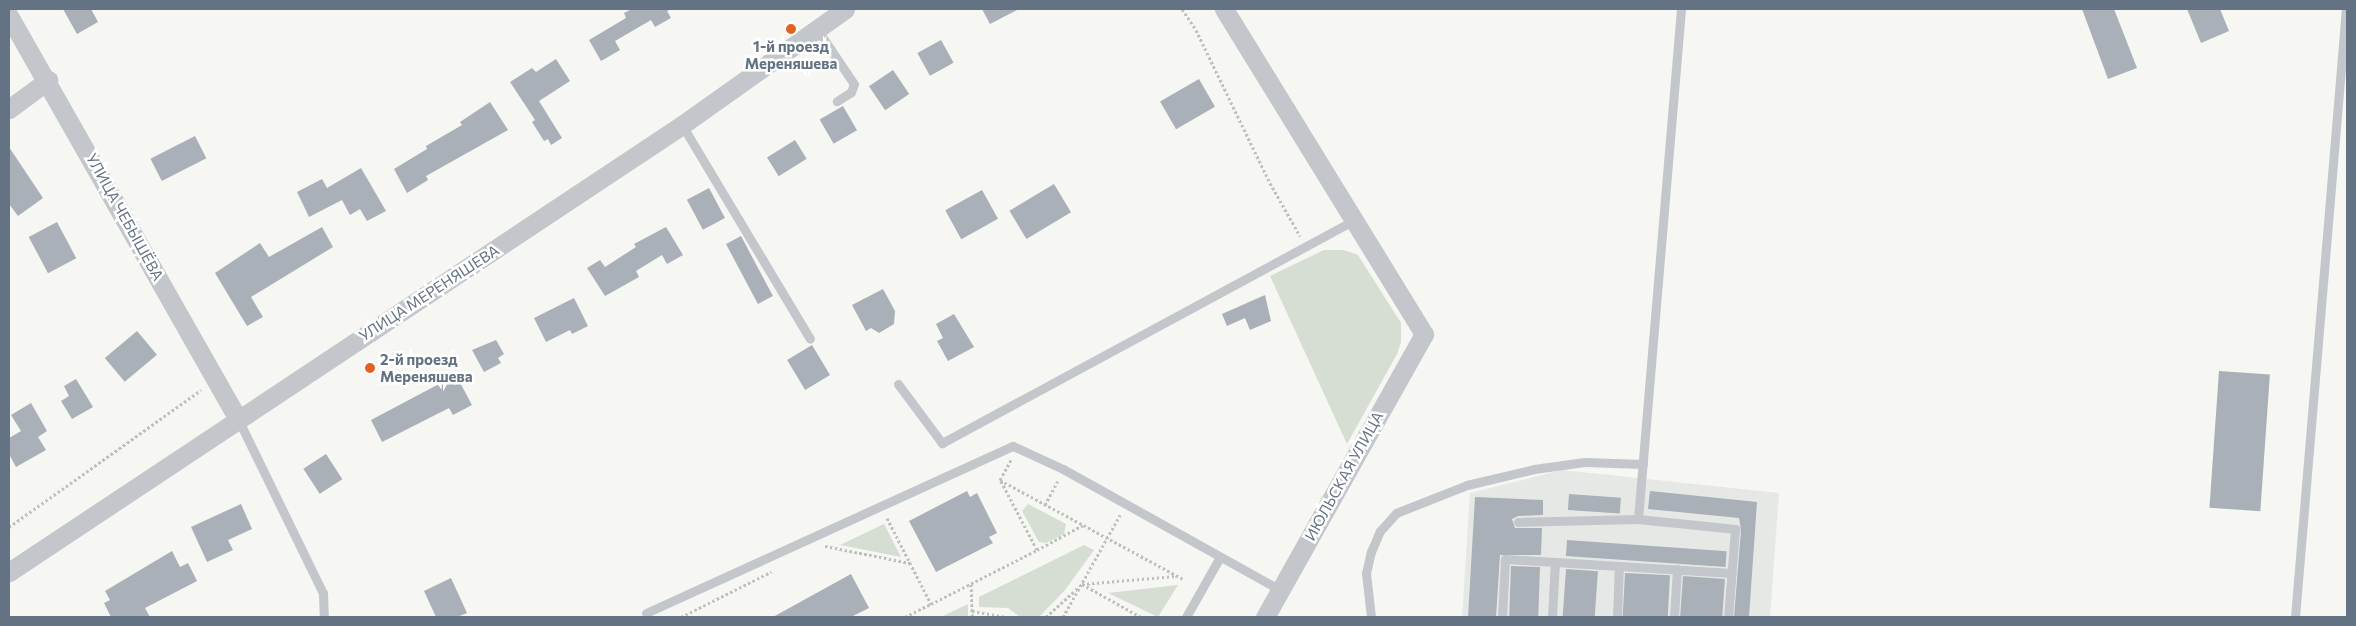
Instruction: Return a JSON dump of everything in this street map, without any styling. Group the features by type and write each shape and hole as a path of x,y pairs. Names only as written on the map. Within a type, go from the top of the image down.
{"street":[{"name":"УЛИЦА МЕРЕНЯШЕВА","path":"9,572 682,125 845,9"},
{"path":"1224,9 1354,220"},
{"name":"УЛИЦА ЧЕБЫШЁВА","path":"9,16 48,80 238,419"},
{"path":"9,109 48,80"},
{"name":"ИЮЛЬСКАЯ УЛИЦА","path":"1265,617 1424,334 1354,220"}],"lane":[{"path":"1638,519 1681,9"},
{"path":"2295,617 2346,9"},
{"path":"817,29 854,84 851,92 837,101"},
{"path":"682,125 810,339"},
{"path":"898,384 942,444 1354,220"},
{"path":"238,419 323,593 324,617"},
{"path":"646,613 880,504 1011,446 1019,446 1280,590"},
{"path":"1371,617 1366,573 1371,552 1380,530 1396,513 1467,485 1534,469 1585,462 1643,464"},
{"path":"1518,522 1638,519 1735,529 1728,617"},
{"path":"1186,617 1220,557"},
{"path":"1502,617 1505,559 1732,573"},
{"path":"1552,617 1555,562"},
{"path":"1617,617 1619,566"},
{"path":"1674,617 1677,569"}],"path":[{"path":"1182,9 1196,30 1270,184 1306,246"},
{"path":"9,527 216,379"},
{"path":"1000,480 1019,446"},
{"path":"1045,504 1063,470"},
{"path":"1000,480 1184,580"},
{"path":"1000,480 1037,550"},
{"path":"880,504 932,604"},
{"path":"1063,617 1126,504"},
{"path":"905,617 1083,525"},
{"path":"825,546 910,563"},
{"path":"1046,617 1082,584 1176,576"},
{"path":"971,584 972,617"},
{"path":"1082,584 1141,617"},
{"path":"972,611 1006,617"}],"shaded area":[{"path":"1324,250 1344,250 1358,255 1401,323 1401,342 1397,354 1347,444 1270,276"},
{"path":"1562,470 1779,493 1770,617 1462,617 1470,493"},
{"path":"1028,504 1066,524 1064,534 1046,543 1039,542 1022,511"},
{"path":"884,524 901,557 840,545"},
{"path":"1084,545 1094,550 1065,590 1039,617 1020,617 1008,608 979,607 979,597"},
{"path":"1178,585 1158,617 1108,593"},
{"path":"968,604 968,617 941,617"}],"building":[{"path":"63,9 91,9 98,22 77,34"},
{"path":"632,9 671,9 667,11 671,18 655,27 651,20 615,41 620,50 601,61 589,40 626,18 624,13"},
{"path":"982,9 1019,9 990,24"},
{"path":"2082,9 2114,9 2137,68 2108,79"},
{"path":"2187,9 2220,9 2229,31 2201,43"},
{"path":"941,40 954,63 930,76 917,53"},
{"path":"556,59 570,81 539,101 562,138 551,145 548,139 544,141 532,122 535,120 510,82 532,68 536,72"},
{"path":"893,70 909,94 885,110 869,86"},
{"path":"1199,79 1215,107 1176,129 1160,102"},
{"path":"490,102 508,130 426,176 428,180 407,193 394,169 427,149 426,146 462,125 460,122"},
{"path":"843,106 857,130 834,144 820,120"},
{"path":"195,136 206,158 162,181 150,159"},
{"path":"795,140 807,159 779,176 767,157"},
{"path":"9,147 43,198 18,216 9,204"},
{"path":"361,168 386,211 367,221 360,209 350,215 342,200 309,217 297,192 322,179 327,188"},
{"path":"1054,184 1071,212 1026,239 1009,211"},
{"path":"709,188 725,218 703,230 687,200"},
{"path":"982,190 998,219 961,239 945,210"},
{"path":"57,222 76,258 48,273 29,237"},
{"path":"322,227 333,247 251,297 263,317 247,326 215,273 260,243 269,257"},
{"path":"666,227 683,255 667,264 662,255 636,271 639,277 605,296 587,268 600,260 605,267 636,247 634,244"},
{"path":"741,236 773,296 758,304 726,244"},
{"path":"883,289 895,311 894,324 879,333 871,328 866,331 852,305"},
{"path":"1265,295 1271,321 1250,330 1245,318 1227,326 1222,314"},
{"path":"574,298 588,326 572,334 570,330 546,342 534,318"},
{"path":"954,314 974,347 948,361 937,341 943,338 936,324"},
{"path":"137,331 157,355 125,382 105,358"},
{"path":"496,340 504,354 498,358 501,363 484,372 472,350"},
{"path":"812,345 830,375 805,390 787,360"},
{"path":"2219,371 2270,375 2260,511 2209,508"},
{"path":"456,375 472,405 453,415 449,408 382,442 371,420"},
{"path":"76,379 93,407 72,419 61,401 69,396 64,386"},
{"path":"31,403 47,431 38,437 46,450 16,467 9,454 9,438 21,431 11,415"},
{"path":"326,454 342,479 320,494 303,469"},
{"path":"967,491 970,497 977,493 997,533 989,537 993,543 936,572 909,521"},
{"path":"1650,491 1757,502 1749,617 1734,617 1741,530 1739,518 1648,509"},
{"path":"1569,494 1621,498 1620,514 1568,510"},
{"path":"1475,497 1543,500 1543,515 1518,516 1512,519 1515,528 1542,528 1541,555 1500,555 1496,617 1468,617"},
{"path":"241,504 252,529 228,540 233,550 207,562 191,527"},
{"path":"1567,540 1727,551 1725,567 1566,556"},
{"path":"172,551 180,567 188,563 197,581 145,608 150,617 111,617 104,603 110,600 105,591"},
{"path":"1511,566 1540,567 1538,617 1509,617"},
{"path":"1566,569 1598,571 1595,617 1563,617"},
{"path":"1625,573 1670,575 1668,617 1623,617"},
{"path":"851,574 869,608 851,617 773,617"},
{"path":"1683,576 1725,579 1722,617 1680,617"},
{"path":"451,578 467,613 457,617 436,617 424,591"}],"place":[{"name":"1-й проезд Мереняшева","path":"791,29"},
{"name":"2-й проезд Мереняшева","path":"370,368"}]}
